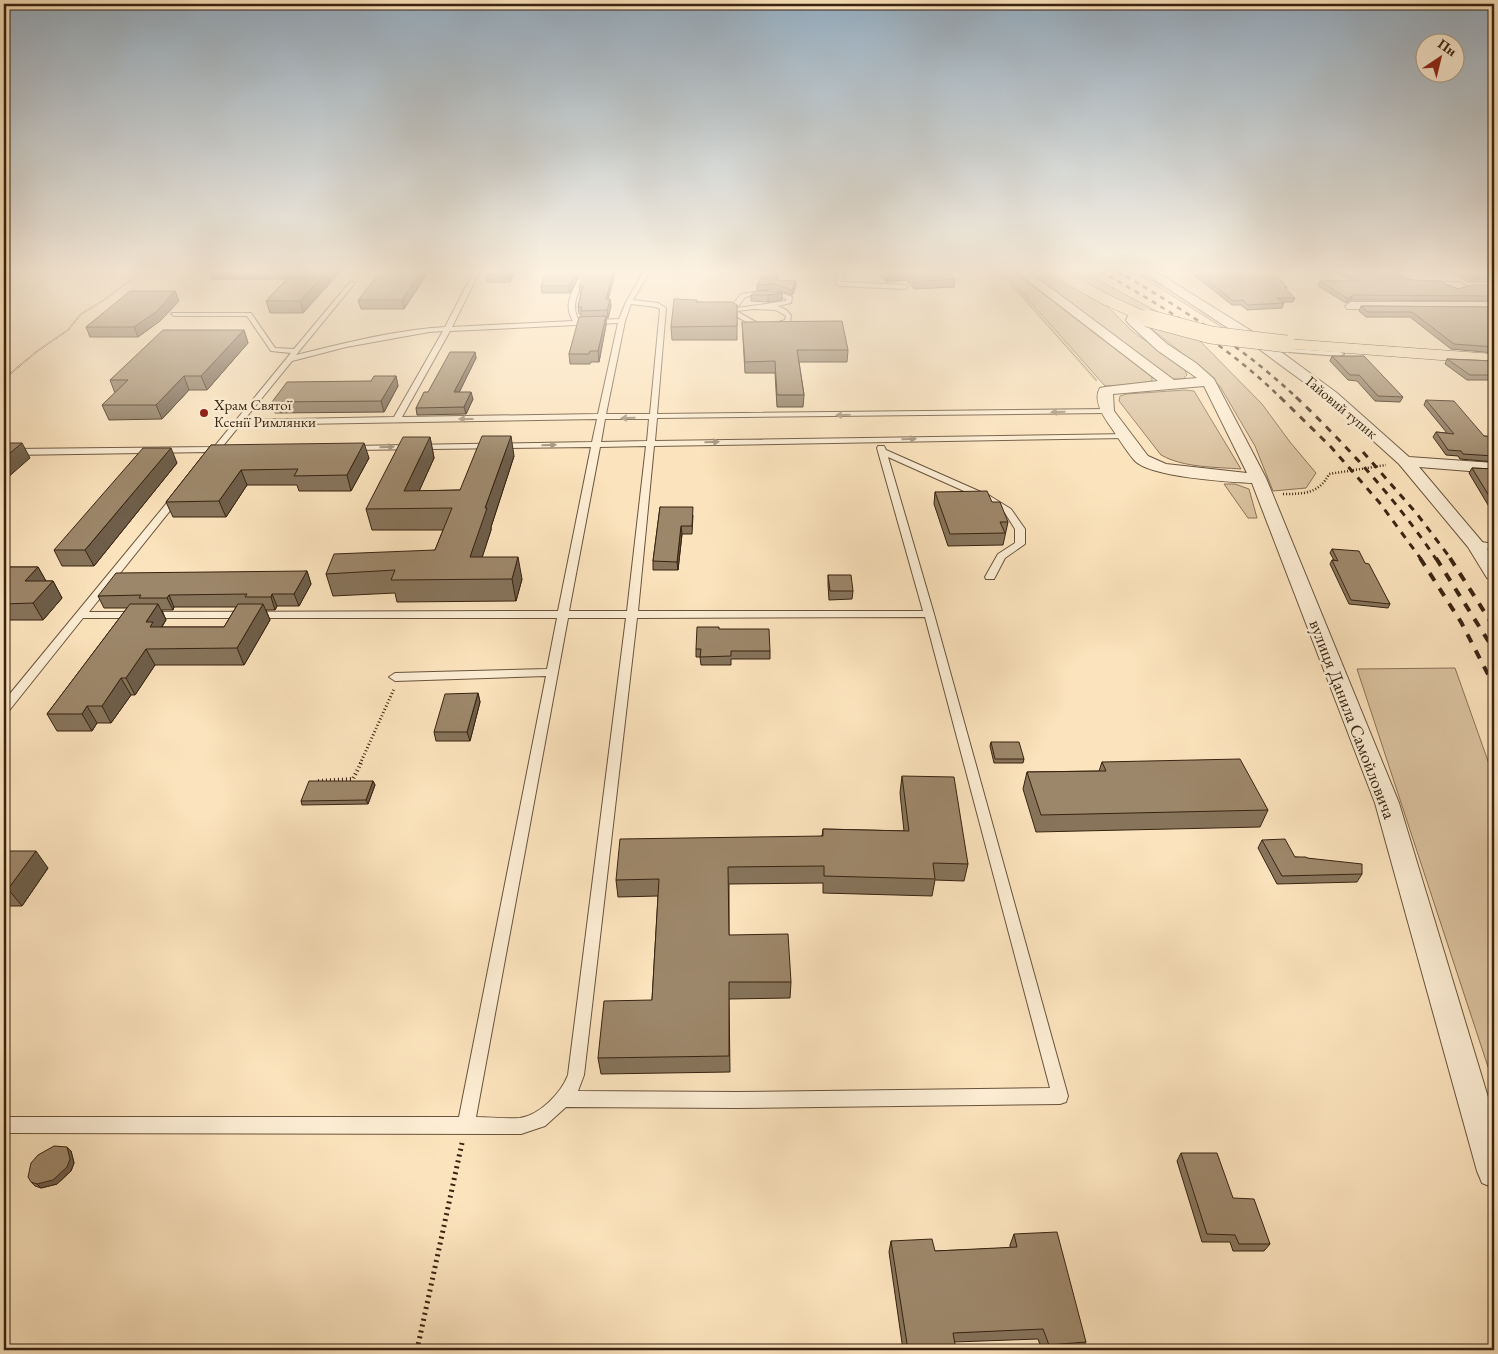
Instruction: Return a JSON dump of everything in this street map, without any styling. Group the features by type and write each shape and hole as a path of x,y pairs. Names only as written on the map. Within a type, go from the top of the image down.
{"main road":[{"path":"1209,334 1287,344 1494,359"}],"street":[{"path":"1105,334 1171,384"},
{"name":"вулиця Данила Самойловича","path":"1147,334 1162,348 1191,366 1209,382 1261,486 1387,803 1494,1171"},
{"name":"Гайовий тупик","path":"1247,334 1332,396 1405,461 1475,544 1494,574"},
{"path":"1209,382 1105,391 1107,411 1142,459 1162,468 1230,477 1261,486"},
{"path":"1405,461 1494,468"}],"lane":[{"path":"263,334 274,350 297,351"},
{"path":"203,465 311,334"},
{"path":"290,359 346,345 411,334"},
{"path":"398,419 445,334"},
{"path":"466,1126 589,477 619,334"},
{"path":"4,1125 521,1126 540,1120 570,1091 576,1075 664,334"},
{"path":"1268,349 1340,354"},
{"path":"237,423 398,419 654,418 1107,411"},
{"path":"343,448 1126,436"},
{"path":"563,1099 737,1100 1060,1096 929,614 879,439"},
{"path":"8,452 235,449"},
{"path":"882,451 987,498 1008,511 1020,529 1020,544 1002,556 990,577"},
{"path":"4,709 185,487"},
{"path":"1475,544 1494,547"},
{"path":"81,615 929,614"},
{"path":"397,677 553,672"}],"path":[{"path":"4,379 36,352 62,334"},
{"path":"1055,334 1105,391"},
{"path":"1261,486 1295,494 1316,491 1325,484 1329,474 1376,465 1398,465 1405,461"},
{"path":"318,781 353,779 397,677"},
{"path":"417,1350 466,1126"}],"shaded area":[{"path":"1059,334 1096,334 1152,377 1152,381 1143,384 1105,386"},
{"path":"1112,334 1136,334 1184,368 1187,375 1183,379 1172,379"},
{"path":"1158,334 1186,334 1196,337 1262,404 1316,473 1306,488 1273,491 1255,446 1221,388 1212,377"},
{"path":"1194,391 1241,469 1190,465 1161,455 1119,401 1120,396 1127,394"},
{"path":"1224,484 1235,484 1249,489 1257,518 1248,518"},
{"path":"1455,668 1494,778 1494,1085 1357,669"}],"building":[{"path":"159,334 240,334 201,376 184,376 156,405 102,405 128,380 110,380"},
{"path":"574,334 602,334 598,351 590,351 589,354 569,354"},
{"path":"743,334 845,334 848,350 797,350 804,395 777,395 775,361 745,362"},
{"path":"1441,334 1494,334 1494,347 1454,344"},
{"path":"450,352 475,352 454,392 471,392 464,407 416,408 424,392 428,392"},
{"path":"1332,356 1364,356 1403,397 1378,396 1359,375 1350,375"},
{"path":"1447,359 1494,361 1494,375 1470,375"},
{"path":"374,376 396,376 381,401 272,402 287,382 371,381"},
{"path":"1426,400 1454,401 1484,436 1494,437 1494,456 1463,454 1461,451 1448,450 1436,432 1454,434"},
{"path":"482,436 511,436 485,508 487,508 470,557 518,557 512,579 391,580 395,570 326,574 334,554 435,550 452,508 366,509 403,437 430,437 404,491 460,490"},
{"path":"4,443 22,443 4,458"},
{"path":"364,443 347,475 294,476 298,469 241,470 219,501 166,502 211,445"},
{"path":"143,448 171,448 85,550 54,550"},
{"path":"1472,468 1494,469 1494,504"},
{"path":"987,491 992,502 1000,502 1008,522 1000,522 1005,533 950,534 935,492"},
{"path":"660,507 693,507 692,526 681,526 677,562 653,561"},
{"path":"1332,549 1359,551 1365,563 1369,564 1390,604 1351,600 1332,560 1338,561"},
{"path":"4,567 38,567 25,581 53,581 33,603 4,604"},
{"path":"307,571 294,594 272,594 271,597 245,597 247,594 169,595 167,598 139,598 141,595 98,596 116,573"},
{"path":"828,575 851,575 853,591 830,591"},
{"path":"130,604 158,604 146,622 153,622 150,627 224,627 238,604 263,604 237,648 146,649 126,678 121,678 102,706 87,706 82,714 47,714"},
{"path":"697,627 769,629 770,651 731,651 731,656 700,657 701,649 696,649"},
{"path":"478,693 467,732 434,732 445,694"},
{"path":"991,742 1019,742 1024,759 995,759"},
{"path":"1240,759 1268,810 1041,815 1027,772 1106,771 1102,762"},
{"path":"902,776 954,777 968,864 933,863 935,879 824,876 824,866 728,867 729,935 788,934 791,982 729,982 729,1056 598,1058 604,1001 652,1000 659,879 616,880 620,839 823,836 823,829 909,831"},
{"path":"309,781 373,781 366,800 301,801"},
{"path":"1285,839 1295,857 1362,864 1362,874 1282,876 1262,840"},
{"path":"4,851 36,851 8,889 4,889"},
{"path":"54,1146 67,1147 70,1159 67,1167 53,1180 37,1184 31,1182 28,1177 31,1163 38,1155"},
{"path":"1181,1153 1217,1153 1233,1198 1254,1199 1270,1244 1239,1244 1235,1235 1207,1234"},
{"path":"1057,1232 1086,1342 1049,1345 1043,1329 953,1333 956,1350 908,1350 891,1241 932,1239 935,1251 1017,1247 1014,1234"}],"railway":[{"path":"1204,334 1261,379 1281,398"},
{"path":"1218,334 1255,362 1297,398"},
{"path":"1280,397 1331,447 1379,502 1421,559"},
{"path":"1297,398 1370,474 1405,515 1436,559"},
{"path":"1363,452 1417,514 1451,559"},
{"path":"1420,558 1461,622 1494,686"},
{"path":"1436,558 1494,650"},
{"path":"1450,558 1494,627"}],"place":[{"name":"Храм Святої Ксенії Римлянки","path":"204,413"}]}
